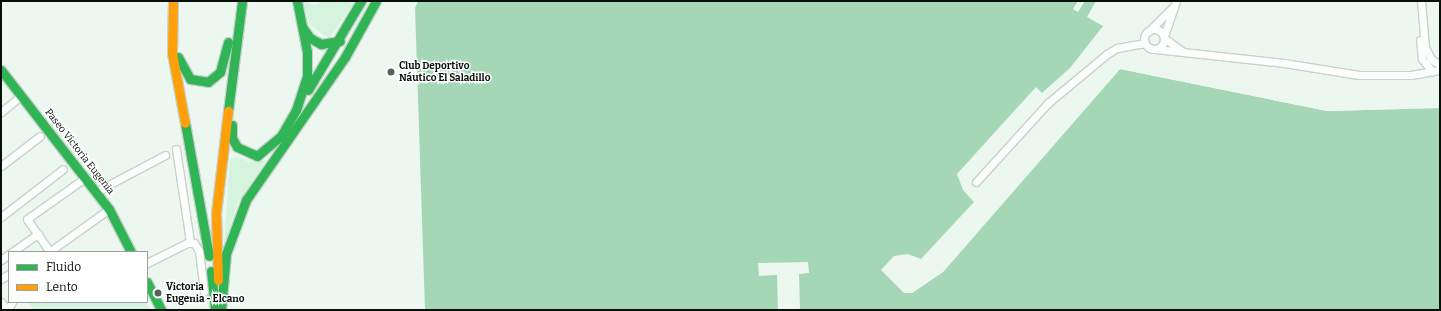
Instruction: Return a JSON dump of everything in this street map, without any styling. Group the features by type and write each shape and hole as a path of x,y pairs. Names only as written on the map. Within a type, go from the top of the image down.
{"main road":[{"path":"173,1 172,53 210,260 215,310"},
{"path":"178,1 176,34 179,63 190,79 202,82 214,79 224,63 234,1"},
{"path":"210,260 238,1"},
{"path":"221,310 214,247 216,213 242,1"},
{"path":"296,110 307,76 302,25 297,1"},
{"path":"232,78 232,138 242,152 264,153 281,136 362,1"},
{"path":"302,25 314,40 336,44 356,29 372,1"},
{"path":"221,310 226,254 244,206 377,1"},
{"name":"Paseo Victoria Eugenia","path":"1,70 97,191 109,209 130,251"},
{"path":"148,284 161,310"}],"street":[{"path":"1392,75 1415,70 1421,57 1421,1"},
{"path":"1144,43 1149,31 1175,4"},
{"path":"1155,49 1162,46 1175,4"},
{"path":"1149,31 1156,30 1182,51"},
{"path":"1422,36 1427,53 1440,66"},
{"path":"976,182 1048,103 1107,54 1117,48 1144,43 1155,49 1182,51 1359,75 1392,75 1436,71"},
{"path":"1421,57 1436,71"},
{"path":"1,112 21,96"},
{"path":"1,166 40,136"},
{"path":"176,149 190,242 199,251 204,292"},
{"path":"97,191 165,155"},
{"path":"1,216 63,169"},
{"path":"48,251 27,219 86,177"},
{"path":"50,251 109,209"},
{"path":"13,251 38,234"},
{"path":"148,263 190,242"},
{"path":"1,302 7,310"}],"shaded area":[{"path":"303,1 315,5 325,1 355,1 329,38 310,25"},
{"path":"418,1 1078,1 1073,9 1078,12 1085,1 1096,1 1087,17 1103,26 1070,68 1042,93 1036,87 957,174 963,190 974,202 921,259 908,254 894,256 881,270 904,293 912,293 943,272 1120,69 1327,111 1440,108 1440,310 800,310 799,274 809,273 808,262 758,263 759,276 777,275 778,310 425,310 415,8"},
{"path":"236,156 249,162 266,160 237,205 224,246 230,160"},
{"path":"29,303 146,303 150,310 33,310"}],"pier":[{"path":"1119,67 1327,109 1440,108 1327,111 1120,69 943,272 912,293 904,293 941,271"}],"traffic: fast":[{"path":"228,111 242,1"},
{"path":"232,125 232,138 237,147 257,156 281,136 296,110 307,76 307,52 297,1"},
{"path":"308,90 361,1"},
{"path":"221,310 226,254 246,200 345,57 376,1"},
{"path":"303,28 310,38 321,44 340,41"},
{"path":"178,57 190,79 208,82 220,72 228,42"},
{"path":"1,70 109,209 130,251"},
{"path":"185,123 209,256"},
{"path":"211,271 215,310"},
{"path":"148,284 161,310"}],"traffic: slow":[{"path":"173,1 172,53 185,123"},
{"path":"218,280 216,213 228,111"}],"place":[{"name":"Club Deportivo Náutico El Saladillo","path":"391,72"},
{"name":"Victoria Eugenia - Elcano","path":"158,293"}]}
